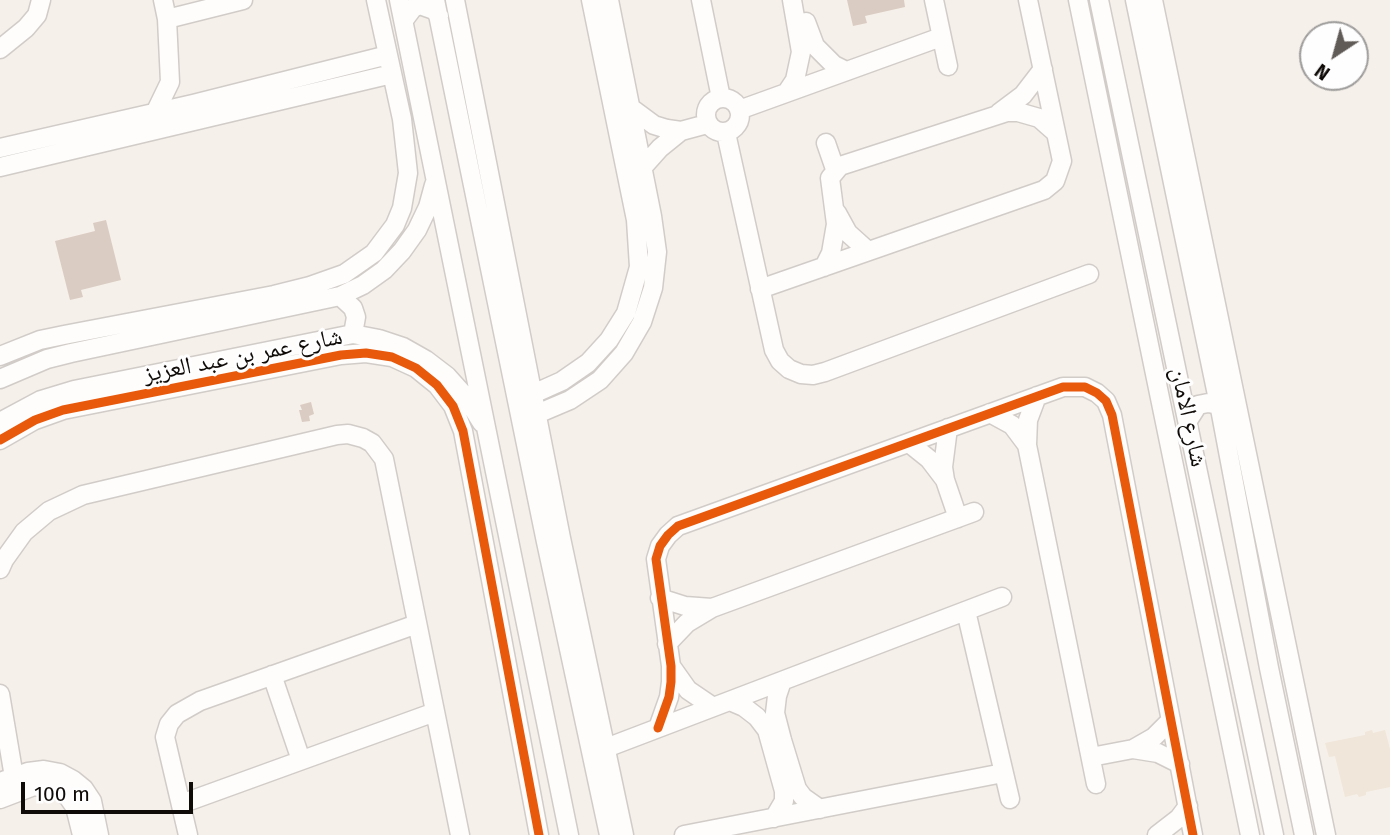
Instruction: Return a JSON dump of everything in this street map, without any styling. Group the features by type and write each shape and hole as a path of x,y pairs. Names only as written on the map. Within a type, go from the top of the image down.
{"street":[{"path":"0,49 32,22 41,0"},
{"path":"155,113 170,82 167,19 163,0"},
{"path":"167,19 243,0"},
{"path":"0,356 40,340 157,316 276,303 310,286 344,274 373,253 395,225 402,208 408,173 402,119 376,0"},
{"path":"399,0 569,835"},
{"path":"455,0 505,298 608,835"},
{"path":"533,394 571,375 588,363 610,340 626,313 639,267 636,220 591,0"},
{"path":"537,414 570,400 600,380 624,353 642,322 653,288 657,252 643,167 609,0"},
{"path":"701,0 721,98"},
{"path":"787,92 795,80 802,52 792,0"},
{"path":"801,0 808,33 815,46 834,65 846,71"},
{"path":"934,0 948,66"},
{"path":"760,289 1050,186 1059,175 1062,161 1028,0"},
{"path":"1078,0 1250,835"},
{"name":"شارع الامان","path":"1100,0 1274,835"},
{"name":"شارع الامان","path":"1135,0 1153,43 1201,323 1304,835"},
{"path":"1153,0 1153,43 1326,835"},
{"path":"404,20 413,8 420,5 434,10 437,8 505,298 533,394 553,540 606,748 624,835"},
{"path":"739,110 941,37"},
{"path":"0,167 155,113 388,55"},
{"path":"996,114 1023,95 1043,69"},
{"path":"0,148 76,141 392,74"},
{"path":"170,82 180,95 193,104"},
{"path":"721,98 730,100 739,110 739,122 726,133 717,132 707,124 706,110 712,102 721,98"},
{"path":"631,108 654,125 681,131"},
{"path":"835,169 1007,112 1029,114 1056,133"},
{"path":"643,167 660,148 681,131 707,124"},
{"path":"726,133 774,350 780,361 801,374 813,374 1089,274"},
{"path":"827,143 835,169 830,184 836,210 848,233 868,251"},
{"path":"1115,181 1138,177"},
{"name":"شارع عمر بن عبد العزيز","path":"0,379 47,359 162,335 276,303 340,296 374,277 402,251 417,230 428,207 435,182"},
{"path":"824,267 835,239 836,210"},
{"path":"340,296 353,308 356,326 353,334"},
{"path":"157,316 162,335"},
{"path":"1170,330 1185,334 1193,332 1201,323"},
{"name":"شارع عمر بن عبد العزيز","path":"0,422 41,400 74,390 353,334 403,347 447,376 480,418 490,442"},
{"path":"40,340 47,359"},
{"path":"301,344 305,363"},
{"path":"0,440 35,420 63,410 341,355 366,353 392,357 416,368 437,385 453,406 463,431 533,834"},
{"path":"658,728 669,698 671,666 656,559 660,546 678,526 1063,387 1085,387 1106,401 1112,415 1193,835"},
{"path":"1037,396 1028,420 1027,445 1096,784"},
{"path":"1189,419 1198,405 1208,402 1219,405"},
{"path":"990,413 1012,425 1027,445"},
{"path":"945,481 943,454 948,428"},
{"path":"0,569 24,533 49,511 83,495 348,434 372,443 384,459 460,835"},
{"path":"667,644 687,624 712,608 966,515 929,459 909,443"},
{"path":"485,548 511,544"},
{"path":"606,748 1002,597"},
{"path":"660,598 685,606 712,608"},
{"path":"966,611 1010,799"},
{"path":"188,835 165,737 169,724 177,714 187,706 417,624"},
{"path":"1263,637 1282,633"},
{"path":"671,666 688,690 713,707"},
{"path":"272,676 301,761"},
{"path":"1219,682 1241,678"},
{"path":"782,681 776,696 775,713 782,740 797,789 820,809"},
{"path":"0,694 7,780 28,772 44,770 60,773 73,780 84,789 92,801 99,835"},
{"path":"730,701 757,717 767,730 784,791 784,801 774,818"},
{"path":"181,804 435,712"},
{"path":"1133,750 1154,737 1171,720"},
{"path":"1091,757 1133,750 1158,753 1180,764"},
{"path":"684,835 721,831 1003,773"},
{"path":"0,799 34,786 47,786 58,790 68,797 75,807 82,835"},
{"path":"1157,835 1179,818 1188,806"}],"shaded area":[{"path":"1372,730 1373,733 1385,730 1390,749 1390,787 1366,792 1366,795 1359,797 1357,794 1345,797 1335,756 1329,757 1325,743 1365,735 1365,732"}],"building":[{"path":"847,0 904,0 905,7 865,16 867,23 853,26"},
{"path":"106,220 121,280 81,290 83,297 70,300 55,241 95,231 93,223"},
{"path":"311,402 314,414 309,416 310,421 302,422 300,405"}],"cycle path":[{"path":"0,440 35,420 63,410 341,355 366,353 392,357 416,368 437,385 453,406 463,431 539,835"},
{"path":"658,728 669,697 671,666 656,559 660,546 678,526 1063,387 1085,387 1106,401 1112,415 1193,835"}]}
